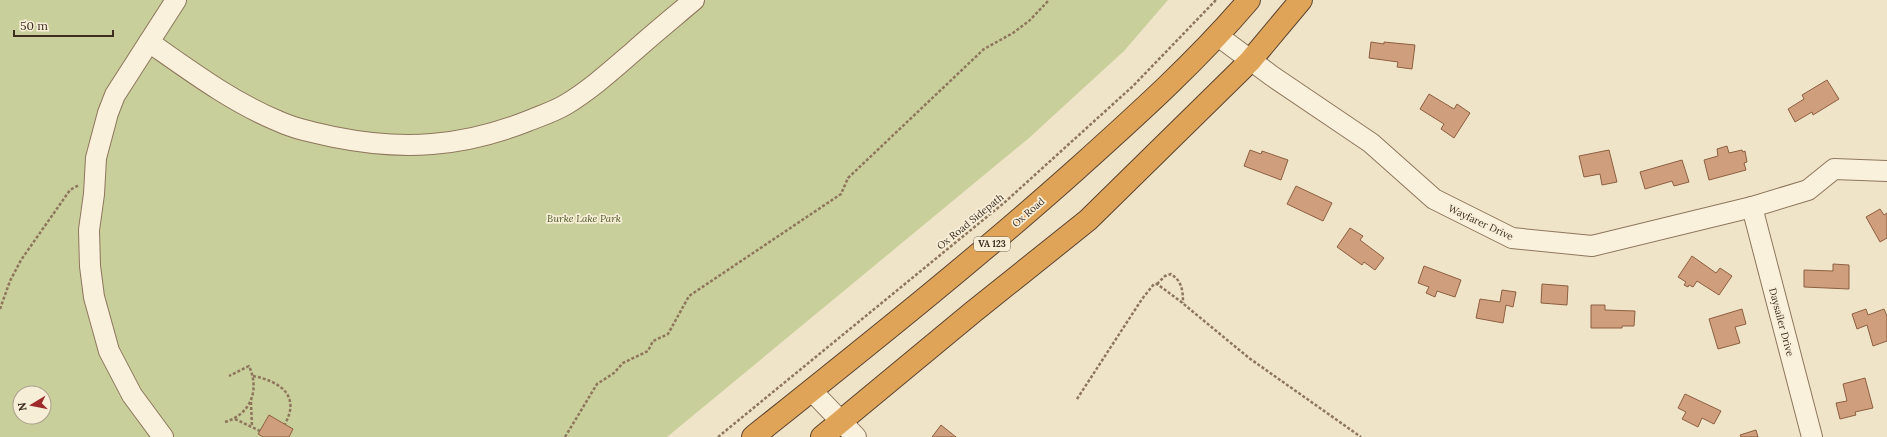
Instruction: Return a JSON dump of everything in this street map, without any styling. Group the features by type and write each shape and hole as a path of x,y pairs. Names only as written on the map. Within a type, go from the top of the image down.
{"highway":[{"name":"Ox Road","path":"753,437 1021,219 1169,86 1218,36 1249,0"},
{"path":"822,437 973,312 1088,220 1250,61 1301,0"}],"street":[{"path":"163,437 132,395 109,351 94,297 90,266 89,230 96,158 104,124 115,95 176,0"},
{"path":"149,42 226,94 278,121 316,133 359,142 395,146 430,144 457,141 492,133 525,122 564,106 597,84 694,0"},
{"name":"Wayfarer Drive","path":"1218,36 1250,61 1370,143 1434,199 1512,238 1592,246 1752,207 1808,190 1834,169 1887,171"},
{"name":"Daysailer Drive","path":"1752,207 1812,437"},
{"path":"812,390 856,437"}],"path":[{"path":"564,437 597,384 614,373 623,363 648,351 653,341 668,334 689,296 841,194 848,178 984,50 1013,33 1029,20 1049,0"},
{"name":"Ox Road Sidepath","path":"718,437 1005,202 1133,86 1216,0"},
{"path":"0,309 10,281 36,237 70,190 95,176"},
{"path":"1077,399 1142,298 1154,284 1157,284 1165,276 1171,274 1178,278 1183,292 1183,303"},
{"path":"1157,284 1183,303 1249,358 1361,437"},
{"path":"229,376 249,366 253,376 253,393 251,402 252,428"},
{"path":"253,376 273,381 280,385 288,395 291,409 285,424"},
{"path":"225,422 235,419 251,402"},
{"path":"235,419 260,431"}],"green space":[{"name":"Burke Lake Park","path":"0,0 1168,0 1124,51 1029,138 667,437 0,437"}],"building":[{"path":"1371,42 1415,45 1412,69 1397,67 1398,62 1369,58"},
{"path":"1827,80 1839,99 1813,115 1812,112 1795,122 1788,109 1804,99 1802,95"},
{"path":"1429,94 1454,109 1457,104 1470,113 1454,138 1441,129 1444,124 1420,109"},
{"path":"1727,146 1729,153 1742,150 1743,152 1745,151 1747,162 1744,163 1746,170 1709,180 1704,160 1718,156 1717,149"},
{"path":"1250,150 1261,154 1262,151 1288,160 1281,180 1244,166"},
{"path":"1609,150 1617,182 1602,185 1600,174 1584,177 1579,156"},
{"path":"1682,160 1689,182 1674,186 1672,181 1645,189 1640,172"},
{"path":"1296,186 1332,203 1323,221 1287,204"},
{"path":"1880,209 1884,215 1887,213 1887,238 1880,242 1866,217"},
{"path":"1350,228 1363,236 1360,240 1384,258 1375,270 1364,262 1362,265 1337,247"},
{"path":"1692,256 1716,273 1720,268 1732,276 1719,295 1697,281 1693,287 1689,285 1688,287 1684,285 1686,282 1678,277"},
{"path":"1833,264 1849,265 1849,289 1804,287 1804,270 1833,271"},
{"path":"1424,266 1461,280 1455,297 1437,291 1435,297 1426,293 1429,287 1418,283"},
{"path":"1542,284 1568,286 1567,305 1541,303"},
{"path":"1502,290 1516,292 1513,307 1506,305 1503,323 1476,318 1480,299 1500,302"},
{"path":"1591,305 1605,305 1605,310 1635,311 1634,326 1622,326 1622,328 1591,328"},
{"path":"1742,309 1746,324 1735,327 1740,343 1718,349 1709,319"},
{"path":"1866,309 1868,315 1884,309 1887,316 1887,341 1873,346 1867,325 1857,329 1852,314"},
{"path":"1865,378 1873,408 1855,412 1856,415 1840,419 1836,403 1847,401 1843,384"},
{"path":"1685,394 1721,411 1714,424 1702,418 1698,427 1682,419 1686,412 1678,408"},
{"path":"269,415 293,429 289,437 263,437 258,434"},
{"path":"941,425 956,437 932,437"},
{"path":"1756,430 1758,437 1741,437 1740,435"}]}
